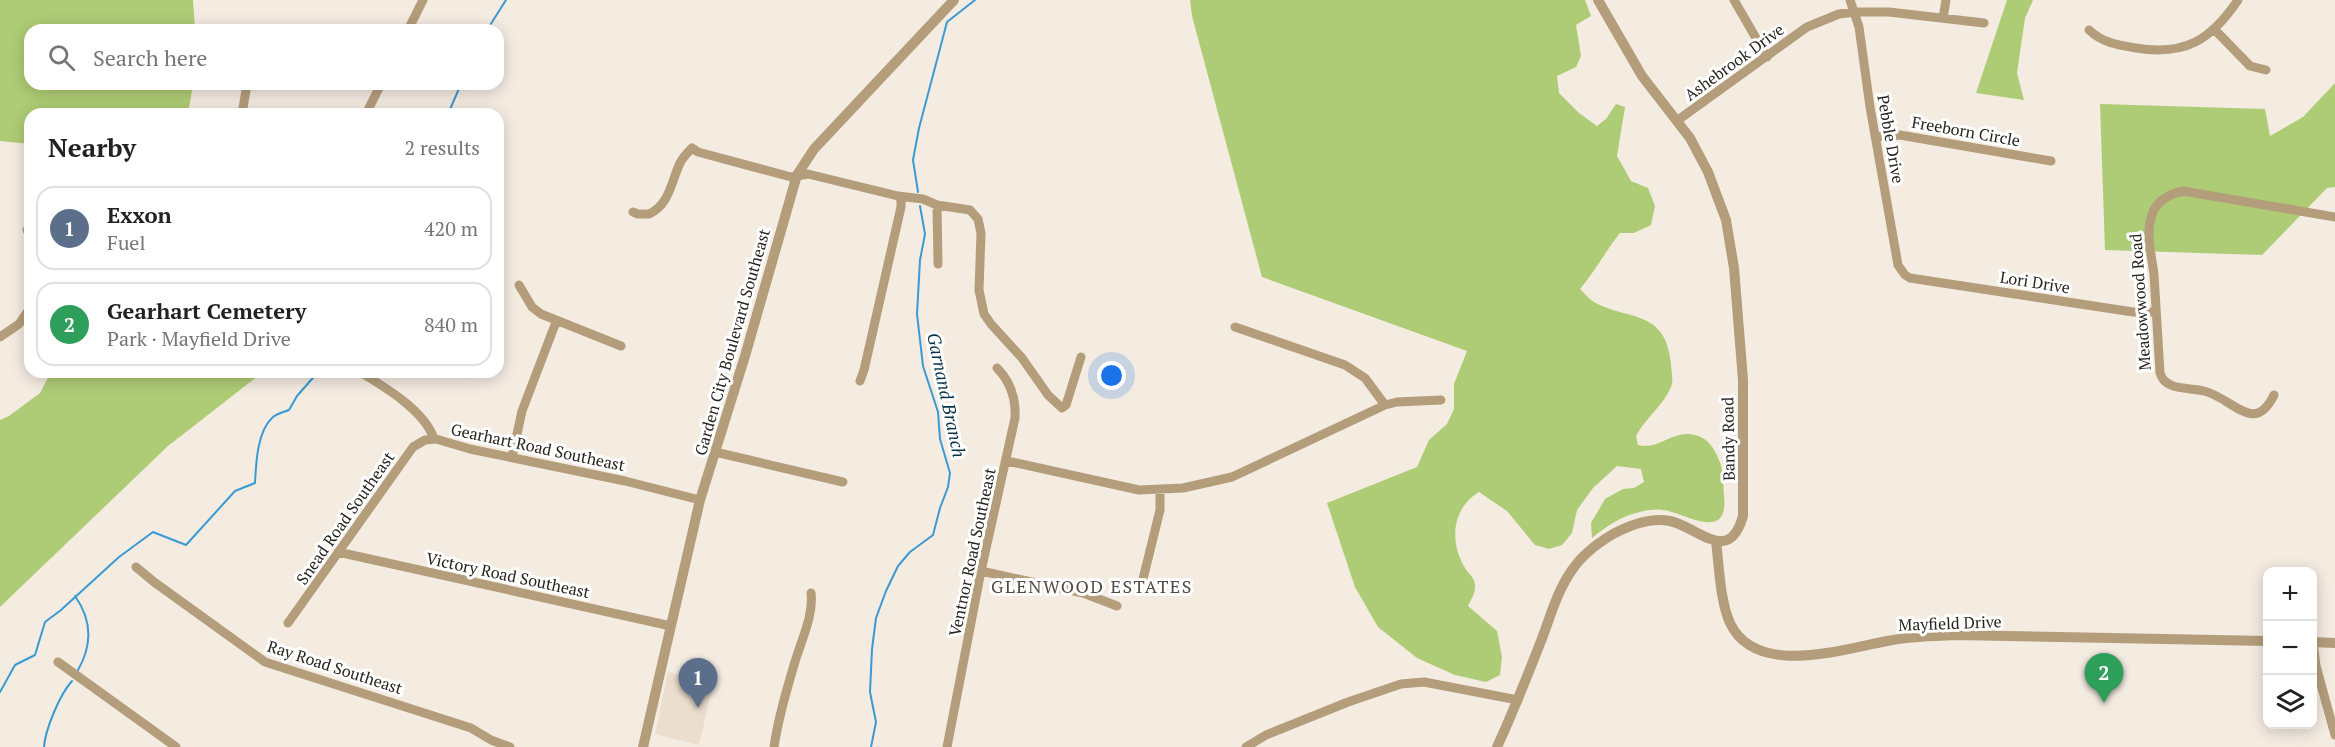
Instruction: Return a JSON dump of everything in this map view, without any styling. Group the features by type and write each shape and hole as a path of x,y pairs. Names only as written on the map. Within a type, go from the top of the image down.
{"street":[{"path":"411,24 423,0"},
{"name":"Garden City Boulevard Southeast","path":"643,747 700,500 745,356 796,175 813,149 954,0"},
{"name":"Bandy Road","path":"1598,0 1638,68 1678,120 1700,155 1718,196 1726,224 1734,268 1743,380 1744,504 1741,525 1736,532 1726,540 1716,541"},
{"path":"1734,0 1767,57"},
{"name":"Pebble Drive","path":"1850,0 1859,27 1875,137 1898,265 1905,275 1911,278"},
{"path":"1943,18 1946,0"},
{"path":"2089,30 2096,37 2113,45 2153,51 2182,48 2197,42 2215,30 2238,0"},
{"name":"Ashebrook Drive","path":"1678,120 1807,27 1839,14 1889,12 1984,23"},
{"path":"2215,30 2250,66 2266,70"},
{"path":"244,108 246,90"},
{"path":"369,108 378,90"},
{"name":"Freeborn Circle","path":"1875,137 1900,135 2051,161"},
{"path":"633,212 649,214 663,203 673,186 682,159 692,148 698,152 791,177 808,174 937,205 970,210 978,219 981,246 979,290 984,314 1022,358 1048,395 1062,408 1066,405 1081,357"},
{"name":"Meadowwood Road","path":"2274,395 2265,410 2248,414 2208,392 2167,384 2160,373 2150,223 2155,209 2167,196 2183,191 2335,217"},
{"path":"860,381 901,207 901,199 898,196"},
{"path":"937,205 938,264"},
{"name":"Lori Drive","path":"1911,278 2133,312 2155,312"},
{"path":"519,285 532,307 541,314 556,322 621,346"},
{"path":"0,337 19,324 24,317"},
{"path":"512,457 522,411 556,322"},
{"path":"1235,327 1345,364 1365,378 1385,405"},
{"name":"Ventnor Road Southeast","path":"946,747 981,571 1007,461 1015,407 1009,381 997,368"},
{"name":"Gearhart Road Southeast","path":"369,378 398,397 422,419 428,425 434,439 700,500"},
{"path":"1007,461 1139,490 1160,490 1206,484 1232,477 1385,405 1405,401 1441,400"},
{"name":"Snead Road Southeast","path":"288,623 413,447 425,440 434,439"},
{"path":"715,452 843,482"},
{"path":"1143,579 1160,510 1160,490"},
{"path":"1497,747 1518,700 1558,596 1572,570 1584,555 1630,526 1657,519 1679,523 1704,538 1716,541"},
{"name":"Mayfield Drive","path":"1716,541 1726,612 1730,624 1752,646 1773,654 1802,656 1920,636 2263,641"},
{"name":"Victory Road Southeast","path":"338,552 671,626"},
{"name":"Ray Road Southeast","path":"136,567 265,662 471,728 485,742 510,747"},
{"path":"981,571 1083,593 1117,606"},
{"path":"774,747 778,722 807,623 812,601 811,593"},
{"path":"2317,642 2335,642"},
{"path":"58,662 176,747"},
{"path":"2317,670 2335,735"},
{"path":"1246,747 1266,735 1348,702 1401,684 1424,682 1518,700"}],"shaded area":[{"path":"668,672 713,684 699,745 655,734"}],"green space":[{"path":"0,0 193,0 195,24 24,24 24,90 192,90 189,108 24,108 24,143 0,141"},
{"path":"1190,0 1585,0 1591,16 1576,25 1581,56 1576,67 1557,76 1559,93 1579,113 1597,126 1606,119 1616,104 1625,107 1617,156 1631,181 1648,188 1655,206 1651,225 1634,233 1620,233 1580,289 1594,302 1643,319 1662,333 1668,346 1672,384 1664,400 1636,436 1638,445 1652,445 1687,434 1700,436 1707,441 1715,451 1722,469 1724,510 1720,519 1712,522 1703,522 1663,510 1645,511 1620,519 1592,538 1591,523 1605,499 1623,489 1634,488 1644,482 1641,469 1617,466 1593,488 1577,510 1572,533 1562,545 1549,549 1535,545 1507,511 1479,492 1463,507 1458,516 1455,537 1460,558 1475,585 1468,606 1497,631 1502,657 1500,675 1486,682 1455,675 1417,658 1378,627 1355,587 1327,503 1417,467 1429,440 1447,424 1454,409 1454,384 1467,351 1262,277 1192,16"},
{"path":"2007,0 2033,0 2025,18 2017,73 2024,100 1976,93"},
{"path":"2335,83 2335,187 2327,188 2262,255 2105,250 2100,104 2265,109 2270,136 2303,117"},
{"path":"48,378 255,378 168,446 0,607 0,420 40,393"}],"waterway":[{"path":"491,24 506,0"},
{"name":"Garnand Branch","path":"918,192 913,160 919,128 947,22 975,0"},
{"path":"451,108 458,90"},
{"name":"Garnand Branch","path":"871,747 876,722 870,692 876,618 898,566 910,552 933,535 950,473 940,439 938,412 923,366 917,314 920,260 925,234 920,206"},
{"path":"0,692 15,665 35,655 45,622 119,557 153,532 186,545 235,491 255,483 258,449 263,431 275,415 289,410 297,396 313,378"},
{"path":"75,596 85,614 88,632 86,651 78,670"},
{"path":"44,747 54,712 72,681"}],"place":[{"name":"Gearhart Cemetery","path":"2104,703"},
{"name":"Exxon","path":"698,708"}],"district":[{"name":"GLENWOOD ESTATES","path":"1092,586"}]}
